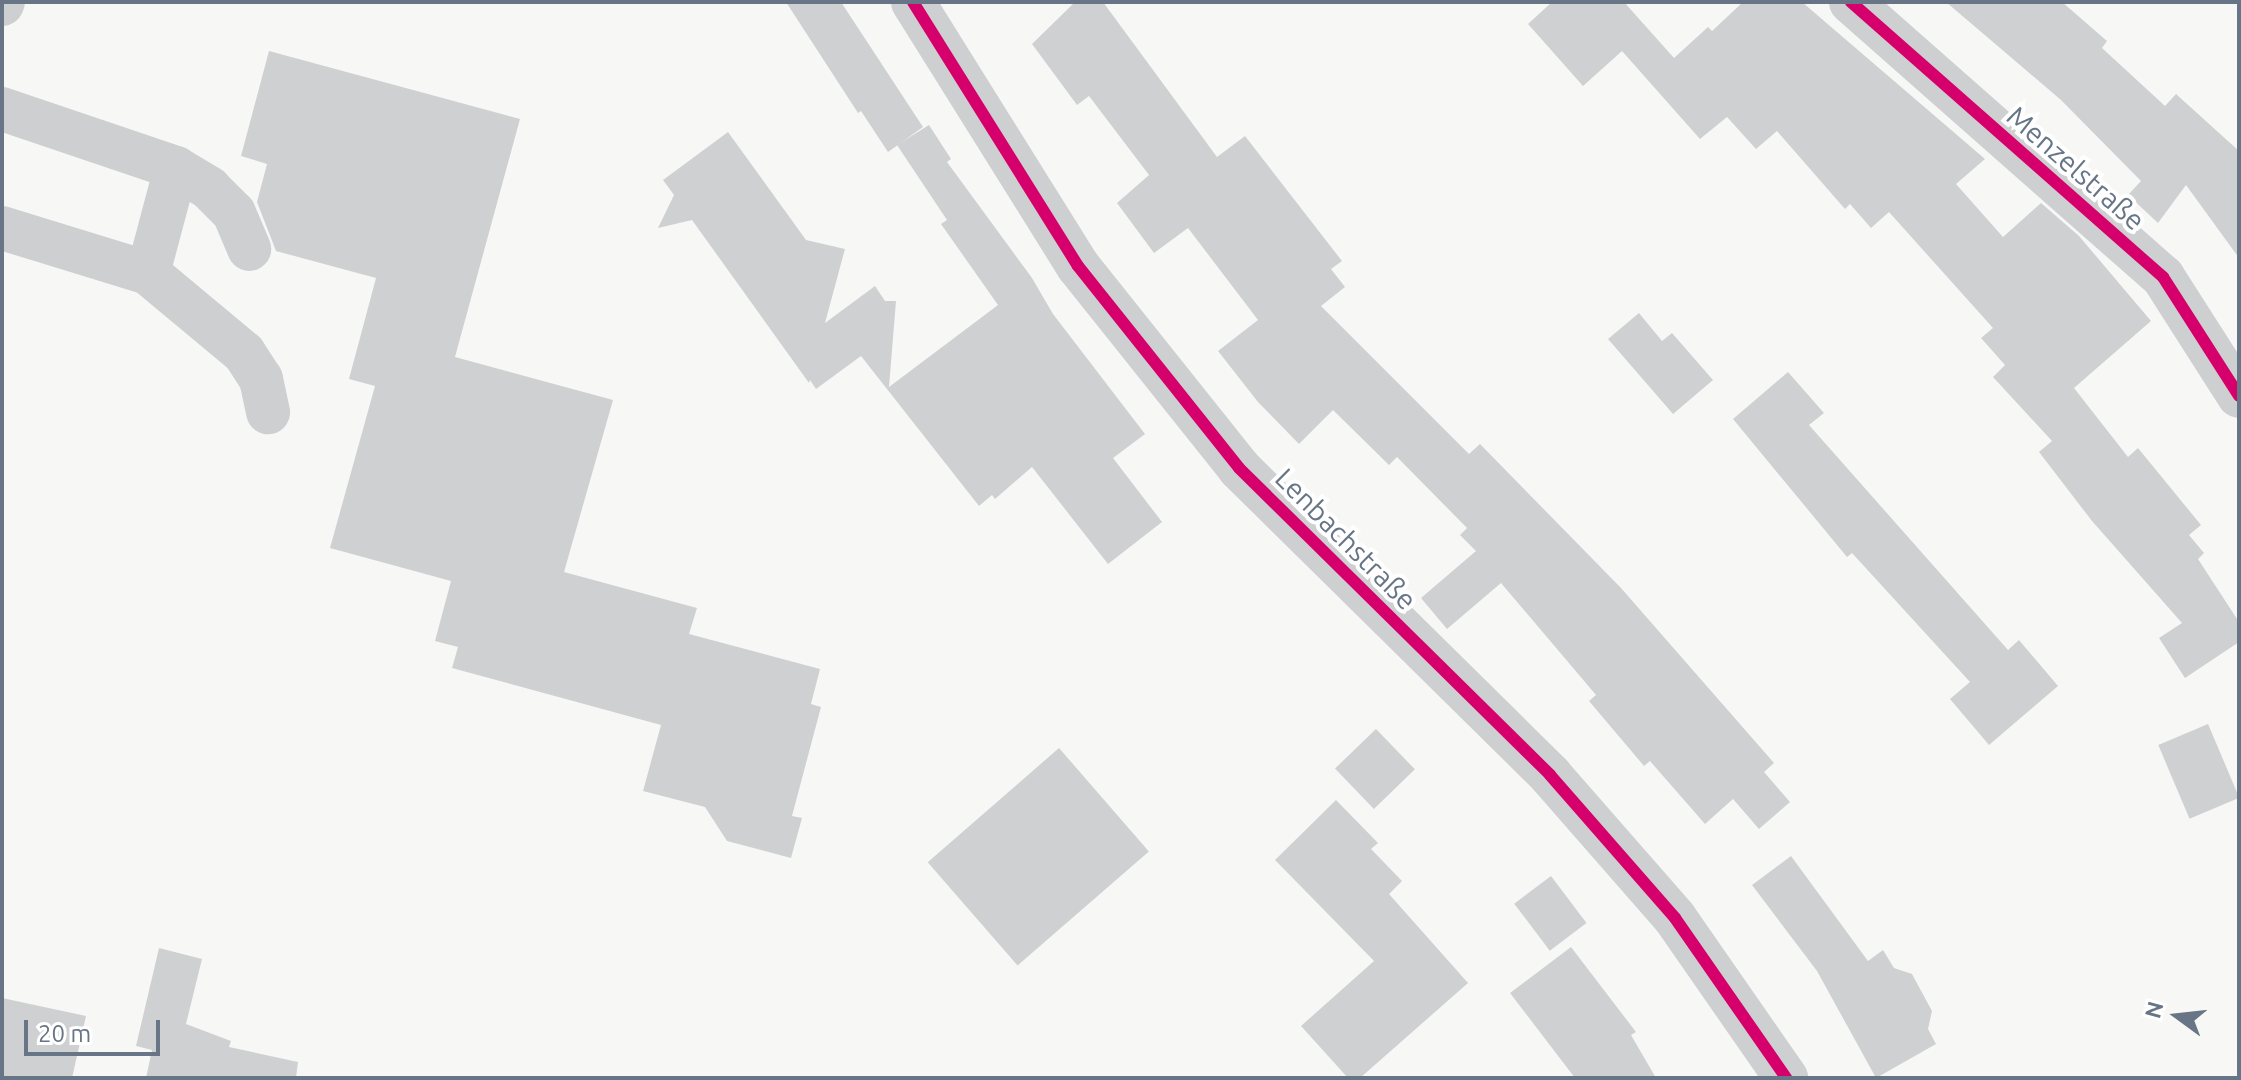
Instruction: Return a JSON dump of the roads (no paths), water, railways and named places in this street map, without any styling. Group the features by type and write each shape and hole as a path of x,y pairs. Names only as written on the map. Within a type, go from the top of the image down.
{"street":[{"name":"Lenbachstraße","path":"913,2 1078,266 1239,468 1550,775 1675,918 1786,1078"},
{"name":"Menzelstraße","path":"1851,2 2163,277 2239,396"},
{"path":"2,109 176,168 209,188 234,213 249,249"},
{"path":"148,273 176,168"},
{"path":"2,228 148,273 244,353 261,379 268,412"}]}
